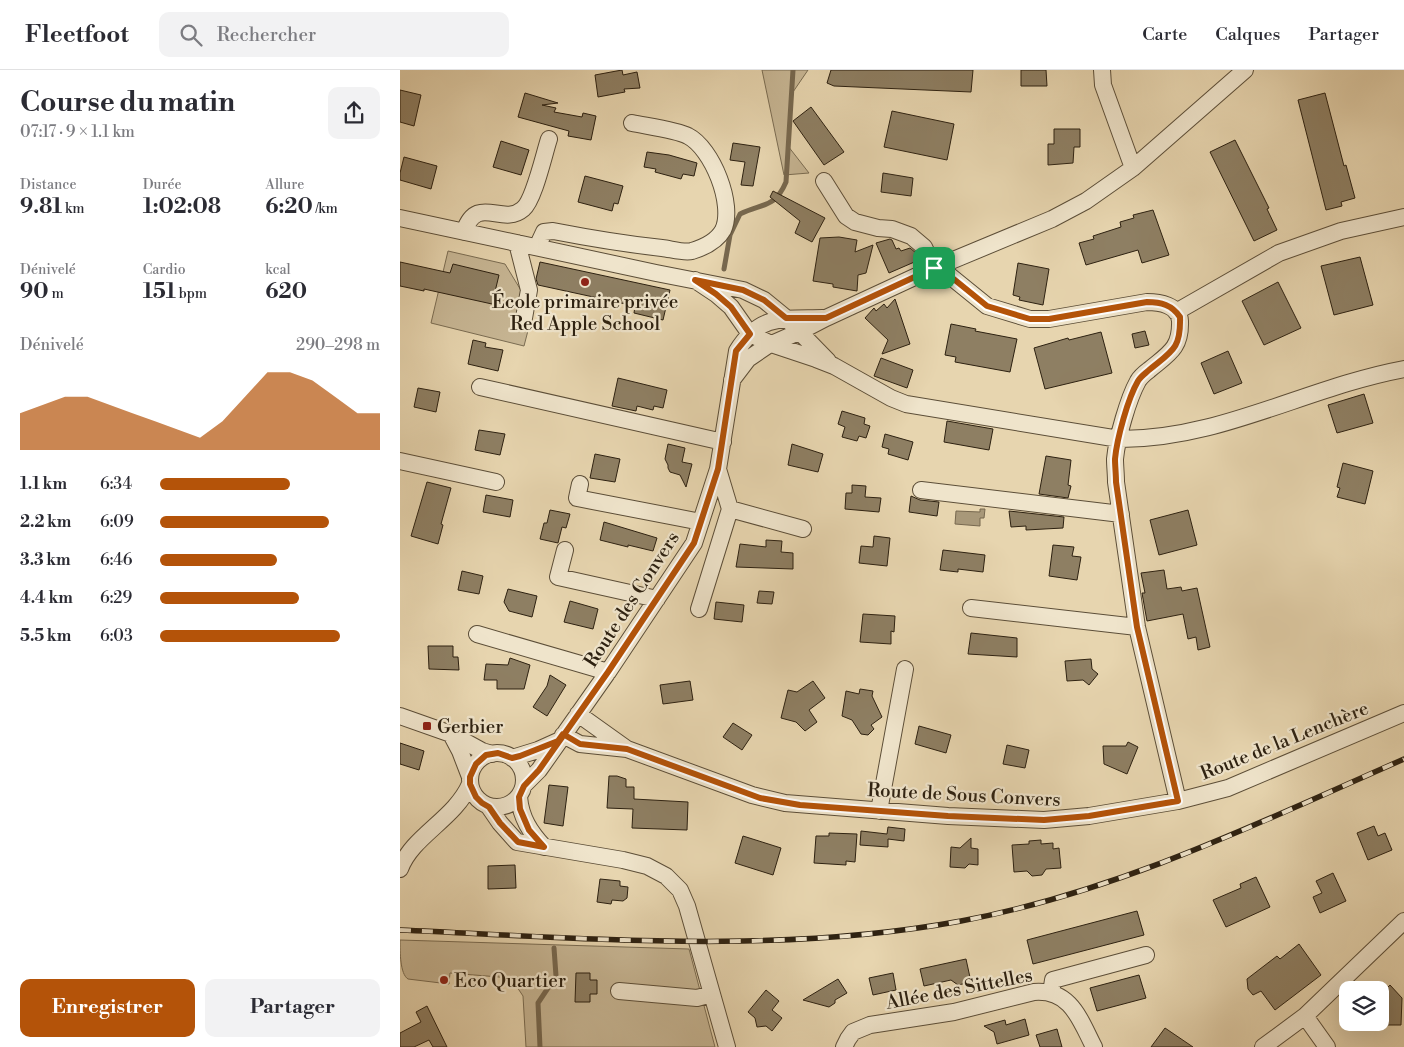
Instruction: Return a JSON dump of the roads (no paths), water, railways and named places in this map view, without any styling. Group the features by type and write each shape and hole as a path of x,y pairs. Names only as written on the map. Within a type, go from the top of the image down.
{"street":[{"path":"1102,70 1103,85 1133,168"},
{"name":"Route des Convers","path":"732,380 748,359 771,344 934,268 1052,219 1086,201 1133,168 1245,70"},
{"path":"537,247 544,232 553,231 621,243 691,251 714,242 723,230 727,215 725,199 713,164 700,144 687,135 632,123"},
{"path":"464,232 471,216 477,213 503,214 523,209 527,204 536,181 549,139"},
{"path":"824,181 846,216 855,222 878,228 892,229 911,236 924,247 934,268 950,276 987,306 1030,319 1049,319 1147,302 1159,302 1168,306 1180,317 1180,336 1178,342 1171,351 1140,378 1134,391 1119,439 1115,459 1116,482 1137,627 1178,801"},
{"path":"1176,312 1279,253 1341,231 1404,217"},
{"path":"400,218 743,290 764,300 786,318 834,366"},
{"path":"516,243 529,290 524,318"},
{"path":"695,280 731,307 750,334 771,344 834,366 891,398 906,404 1119,439 1142,439 1183,433 1236,420 1354,382 1404,369"},
{"name":"Route des Convers","path":"521,791 539,770 608,672 694,543 718,469 736,351 754,329 771,321 786,318 826,318"},
{"path":"480,387 723,442"},
{"path":"400,461 496,482"},
{"path":"699,609 730,509 718,469"},
{"path":"580,484 576,498 701,522"},
{"path":"921,490 1121,514"},
{"path":"730,509 803,529"},
{"path":"565,550 558,577 657,599"},
{"path":"971,608 1137,627"},
{"path":"477,634 608,672"},
{"path":"879,810 905,669"},
{"name":"Route de la Lenchère","path":"1178,801 1228,788 1404,713"},
{"name":"Route de Sous Convers","path":"578,714 627,749"},
{"path":"400,716 451,734 482,751 492,754"},
{"path":"451,734 460,751 476,797 487,805 500,823 518,842 623,860 647,866 666,876 680,890 684,898 727,1047"},
{"name":"Route des Convers","path":"512,758 538,750 561,738"},
{"name":"Route de Sous Convers","path":"561,738 580,744 627,749 760,798 800,805 1044,820 1089,816 1178,801"},
{"path":"400,869 407,856 423,838 446,818 466,793 476,764 486,755 498,753 512,758 521,766 524,774 520,809 529,830 544,847"},
{"path":"446,818 459,812 487,805 505,807 513,803 521,791"},
{"path":"1263,1047 1305,1016 1404,921"},
{"path":"1052,993 1053,980 1146,955"},
{"path":"619,990 697,998 712,994"},
{"name":"Allée des Sittelles","path":"844,1047 853,1032 870,1024 954,1012 1034,992 1052,993 1067,1001 1094,1047"},
{"path":"1305,1016 1327,1047"}],"waterway":[{"path":"724,269 730,235 740,214 773,201 786,182 793,70"},
{"path":"540,1047 538,1003 556,976 554,948"}],"railway":[{"path":"400,930 610,940 751,941 821,938 961,921 1019,908 1131,874 1241,831 1404,759"}],"place":[{"name":"École primaire privée Red Apple School","path":"585,282"},
{"name":"Gerbier","path":"427,726"},
{"name":"Eco Quartier","path":"444,980"}]}
